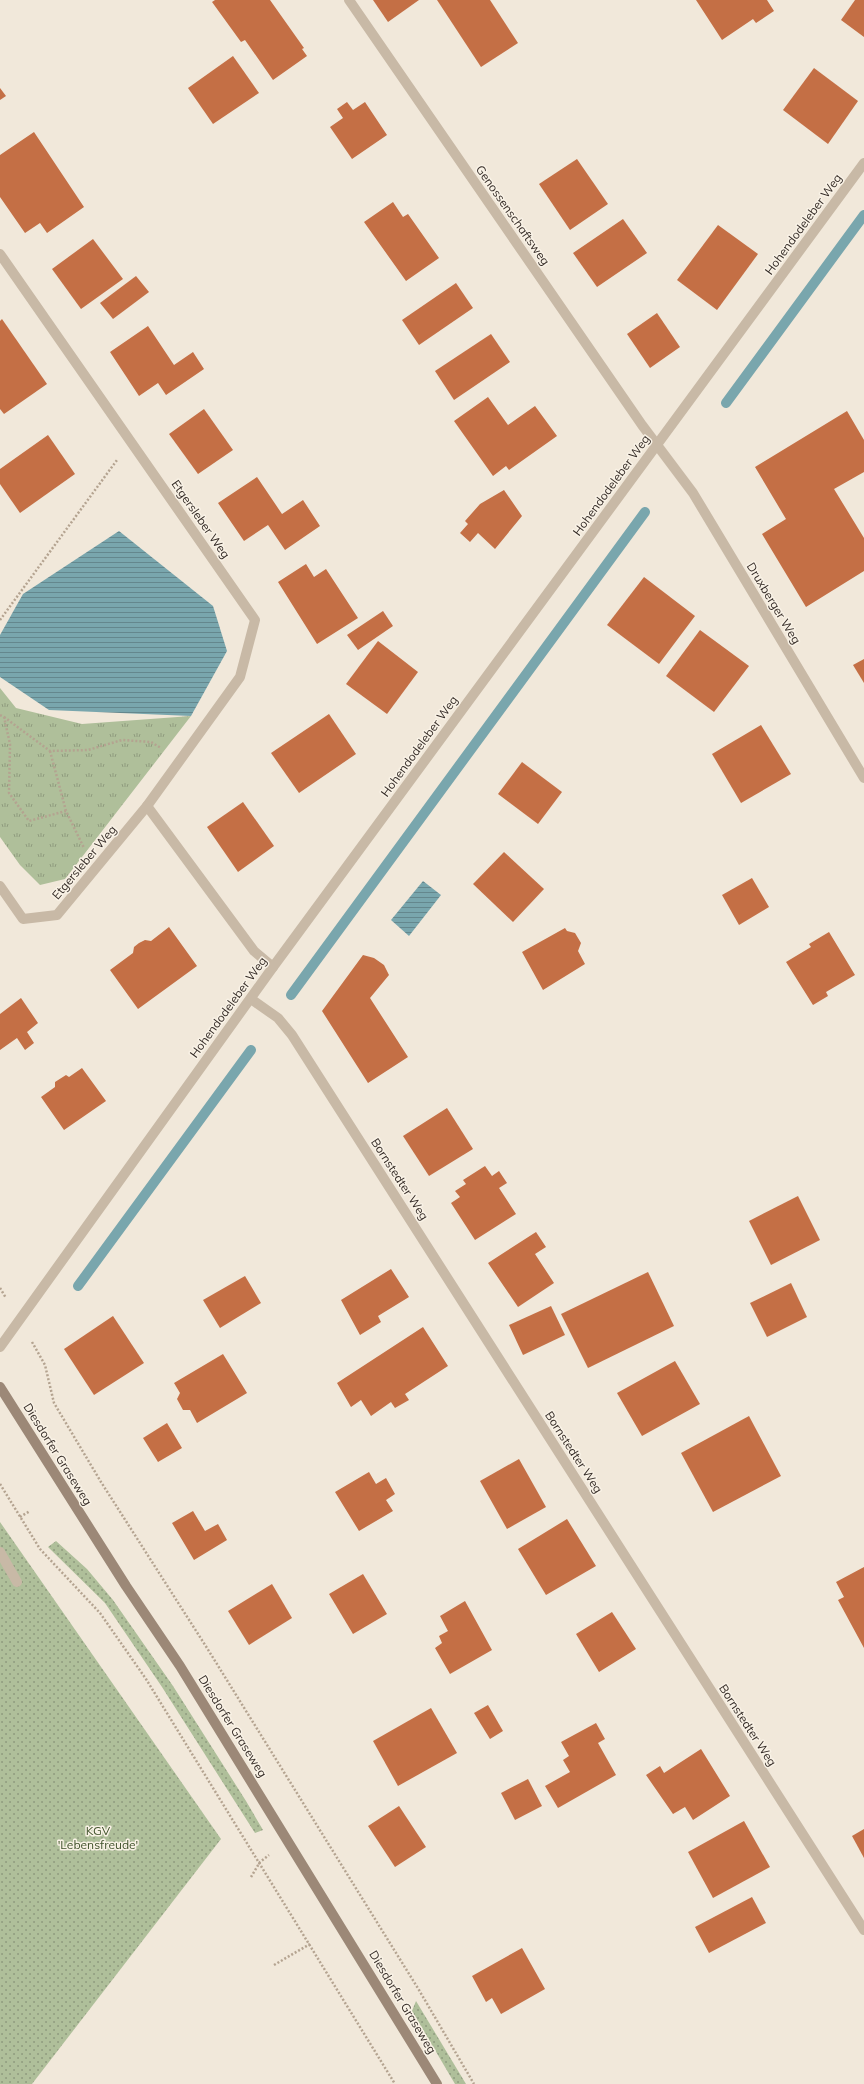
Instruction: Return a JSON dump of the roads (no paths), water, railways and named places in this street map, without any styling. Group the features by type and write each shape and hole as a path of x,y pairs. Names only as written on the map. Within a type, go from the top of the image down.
{"main road":[{"name":"Diesdorfer Graseweg","path":"0,1386 122,1579 180,1666 437,2084"}],"street":[{"name":"Genossenschaftsweg","path":"349,0 656,445"},
{"name":"Hohendodeleber Weg","path":"0,1347 273,967 864,163"},
{"name":"Etgersleber Weg","path":"0,254 255,620 240,677 147,806 57,915 23,919 0,886"},
{"name":"Druxberger Weg","path":"656,445 693,493 864,778"},
{"path":"147,806 254,951 273,967"},
{"name":"Bornstedter Weg","path":"251,999 278,1018 292,1035 864,1930"},
{"path":"0,1552 18,1582"}],"water":[{"path":"119,531 213,606 227,651 191,716 49,710 0,677 0,635 23,594"},
{"path":"423,881 441,895 409,936 391,920"}],"waterway":[{"path":"726,403 864,215"},
{"path":"291,995 645,512"},
{"path":"78,1286 251,1050"}],"park label":[{"name":"KGV 'Lebensfreude'","path":"98,1837"}]}
